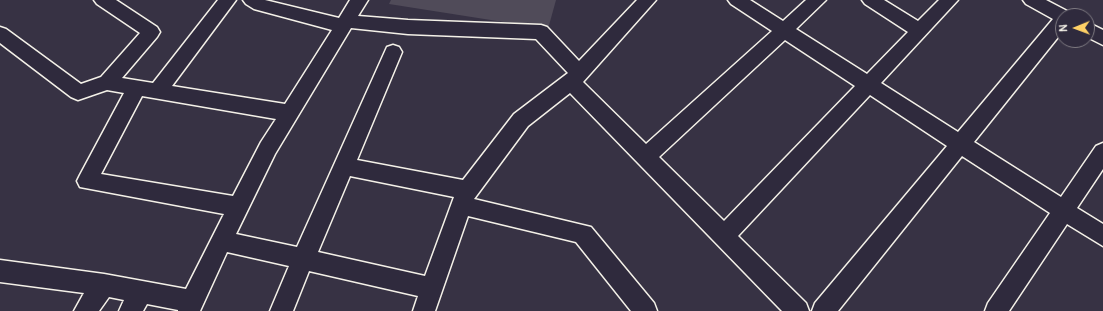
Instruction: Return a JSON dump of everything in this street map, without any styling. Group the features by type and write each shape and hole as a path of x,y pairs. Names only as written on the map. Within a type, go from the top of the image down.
{"street":[{"path":"102,0 151,32 107,83"},
{"path":"158,91 228,0"},
{"path":"0,271 104,285 136,301 190,306 268,148 359,0"},
{"path":"424,311 464,197 521,120 575,77 647,0"},
{"path":"737,0 1103,236"},
{"path":"645,157 817,0"},
{"path":"871,0 920,31"},
{"path":"724,236 949,0"},
{"path":"1032,0 1055,13"},
{"path":"259,2 345,24 541,32 575,77 645,157 798,311"},
{"path":"823,311 1055,28"},
{"path":"0,34 78,92 107,83 290,113"},
{"path":"281,311 393,52"},
{"path":"137,88 87,181 239,207"},
{"path":"996,311 1103,152"},
{"path":"344,166 464,197 583,234 646,311"},
{"path":"222,241 432,288"},
{"path":"85,311 104,285"}],"shaded area":[{"path":"391,0 556,0 548,29 389,4"}]}
